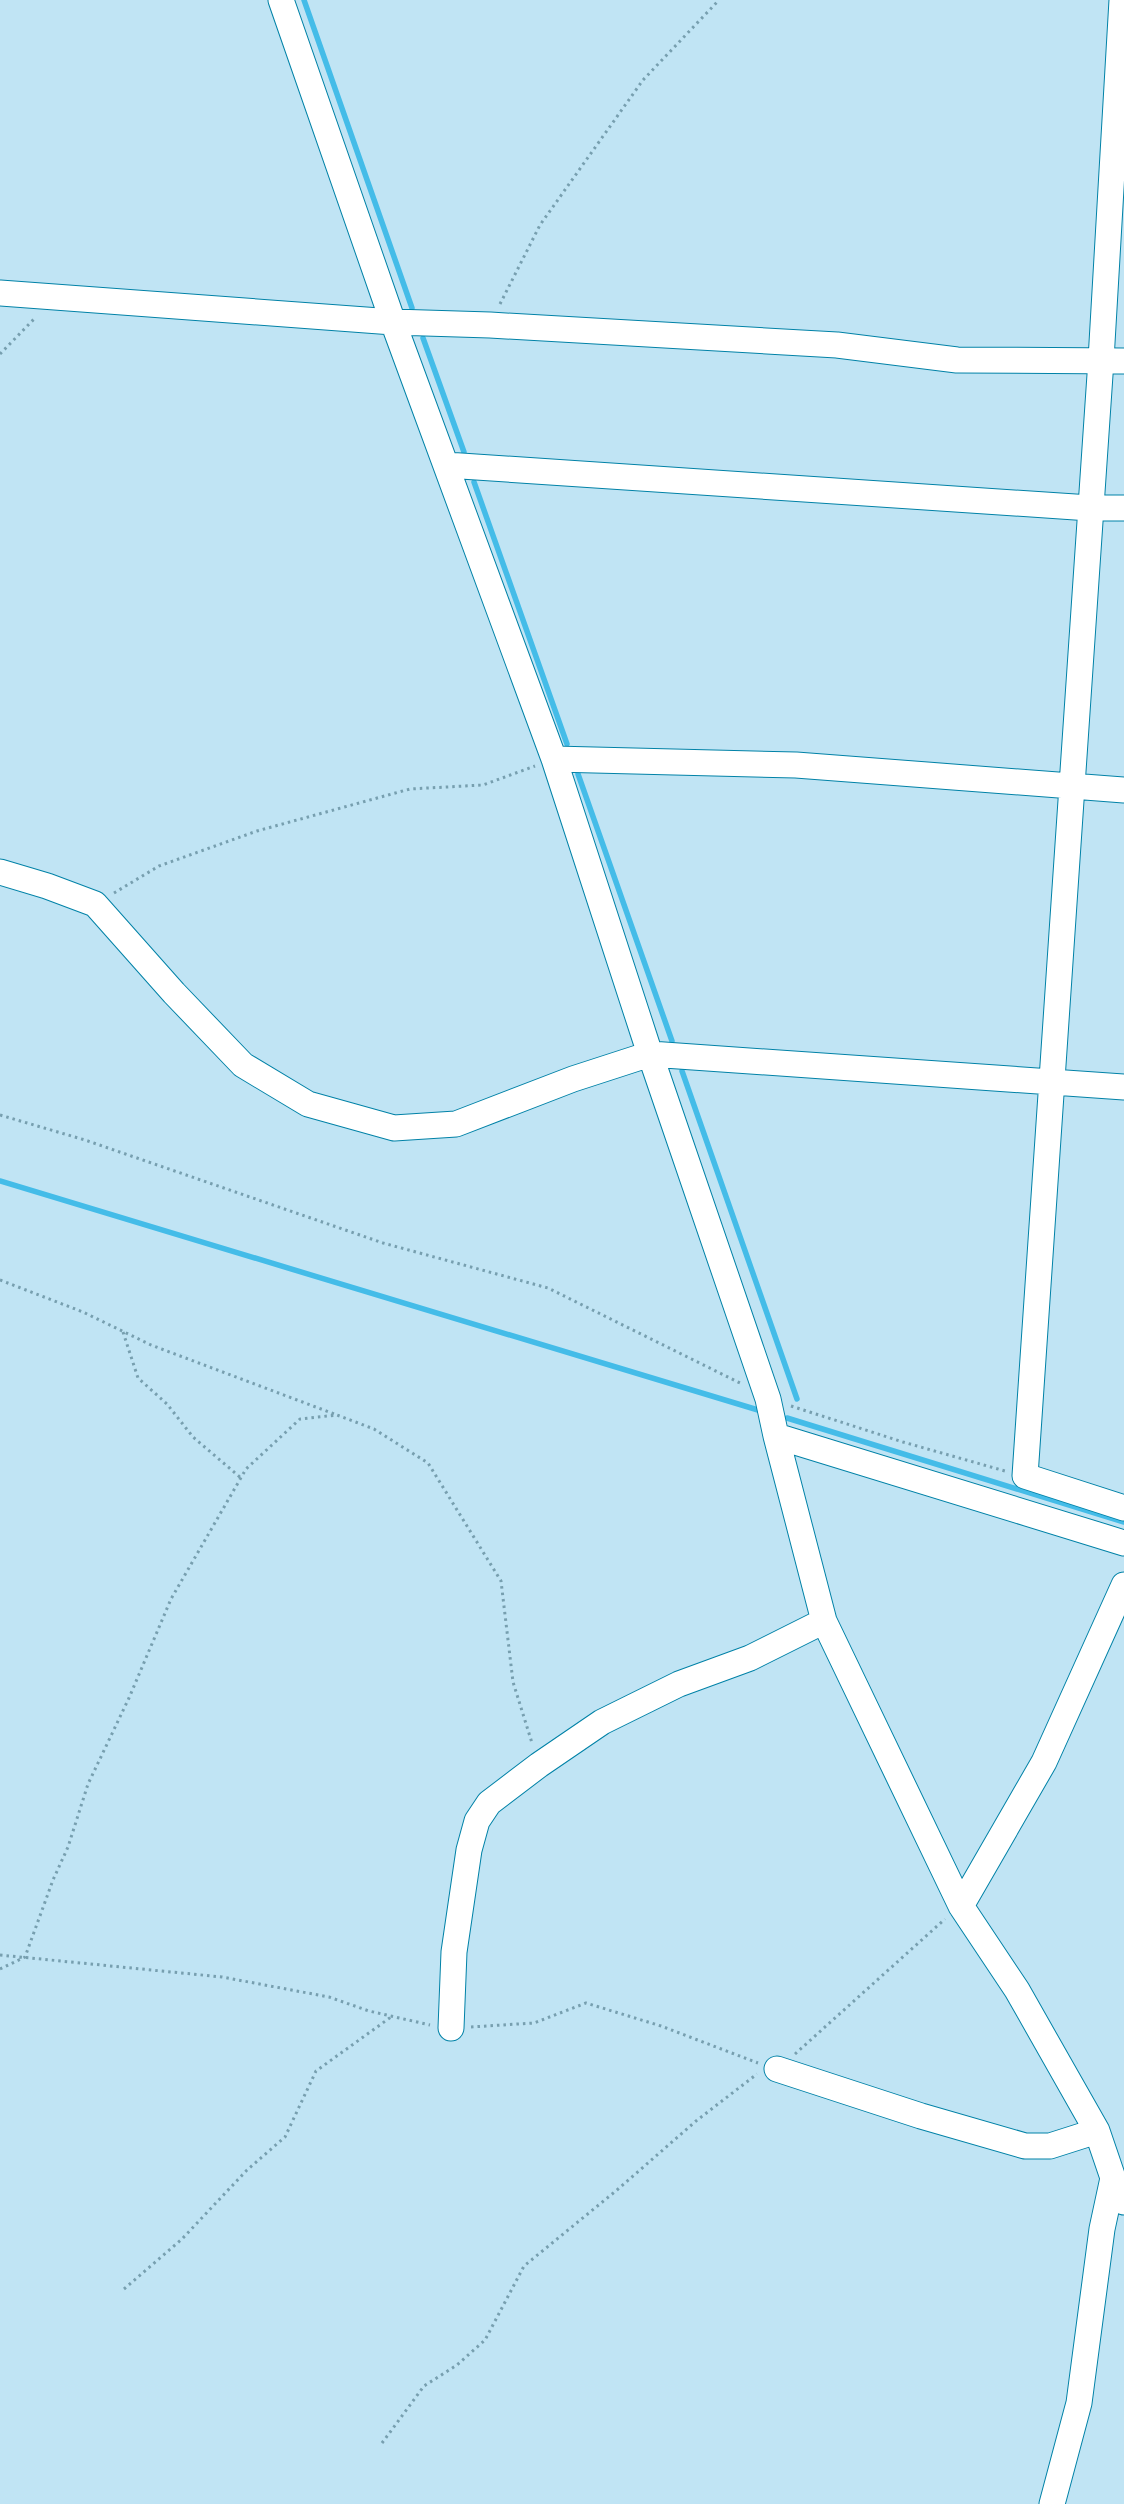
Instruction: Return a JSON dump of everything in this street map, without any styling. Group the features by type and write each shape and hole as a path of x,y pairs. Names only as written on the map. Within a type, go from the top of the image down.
{"street":[{"path":"281,0 393,322 554,759 650,1054 768,1399 824,1620 961,1906 1018,1990 1097,2131 1113,2178 1124,2202"},
{"path":"1122,0 1112,361 1090,508 1025,1476 1124,1508"},
{"path":"0,293 393,322 490,325 837,345 957,360 1112,361"},
{"path":"446,465 1090,508 1124,508"},
{"path":"554,759 796,765 1124,790"},
{"path":"0,872 47,886 94,904 174,993 243,1065 308,1104 394,1128 456,1124 573,1079 650,1054 1124,1087"},
{"path":"776,1436 1124,1543"},
{"path":"961,1906 1044,1762 1124,1585"},
{"path":"451,2028 454,1952 469,1850 477,1821 489,1803 539,1765 602,1722 679,1684 750,1658 824,1620"},
{"path":"772,2068 921,2116 1025,2146 1050,2146 1097,2131"},
{"path":"1052,2504 1079,2403 1102,2229 1113,2178"}],"path":[{"path":"490,325 546,216 644,80 719,0"},
{"path":"0,354 59,296"},
{"path":"94,904 159,866 257,831 410,789 483,785 554,759"},
{"path":"0,1115 85,1140 383,1243 548,1288 730,1377 768,1399"},
{"path":"0,1280 83,1312 151,1345 374,1429 428,1463 502,1581 513,1682 539,1765"},
{"path":"123,1332 138,1378 167,1404 194,1437 241,1478"},
{"path":"792,1406 904,1442 1025,1476"},
{"path":"0,1968 25,1958 53,1880 68,1847 88,1784 129,1698 170,1599 246,1469 300,1419 338,1415"},
{"path":"382,2444 424,2386 457,2365 484,2340 524,2266 617,2190 696,2121 772,2068 961,1906"},
{"path":"0,1955 222,1978 329,1997 391,2016 451,2028 534,2023 586,2003 661,2026 772,2068"},
{"path":"124,2289 182,2239 247,2170 285,2137 316,2071 391,2016"}],"waterway":[{"path":"304,0 412,308"},
{"path":"423,338 464,452"},
{"path":"474,482 567,744"},
{"path":"578,774 672,1041"},
{"path":"682,1071 797,1399"},
{"path":"0,1181 758,1410"},
{"path":"787,1418 1124,1522"}]}
